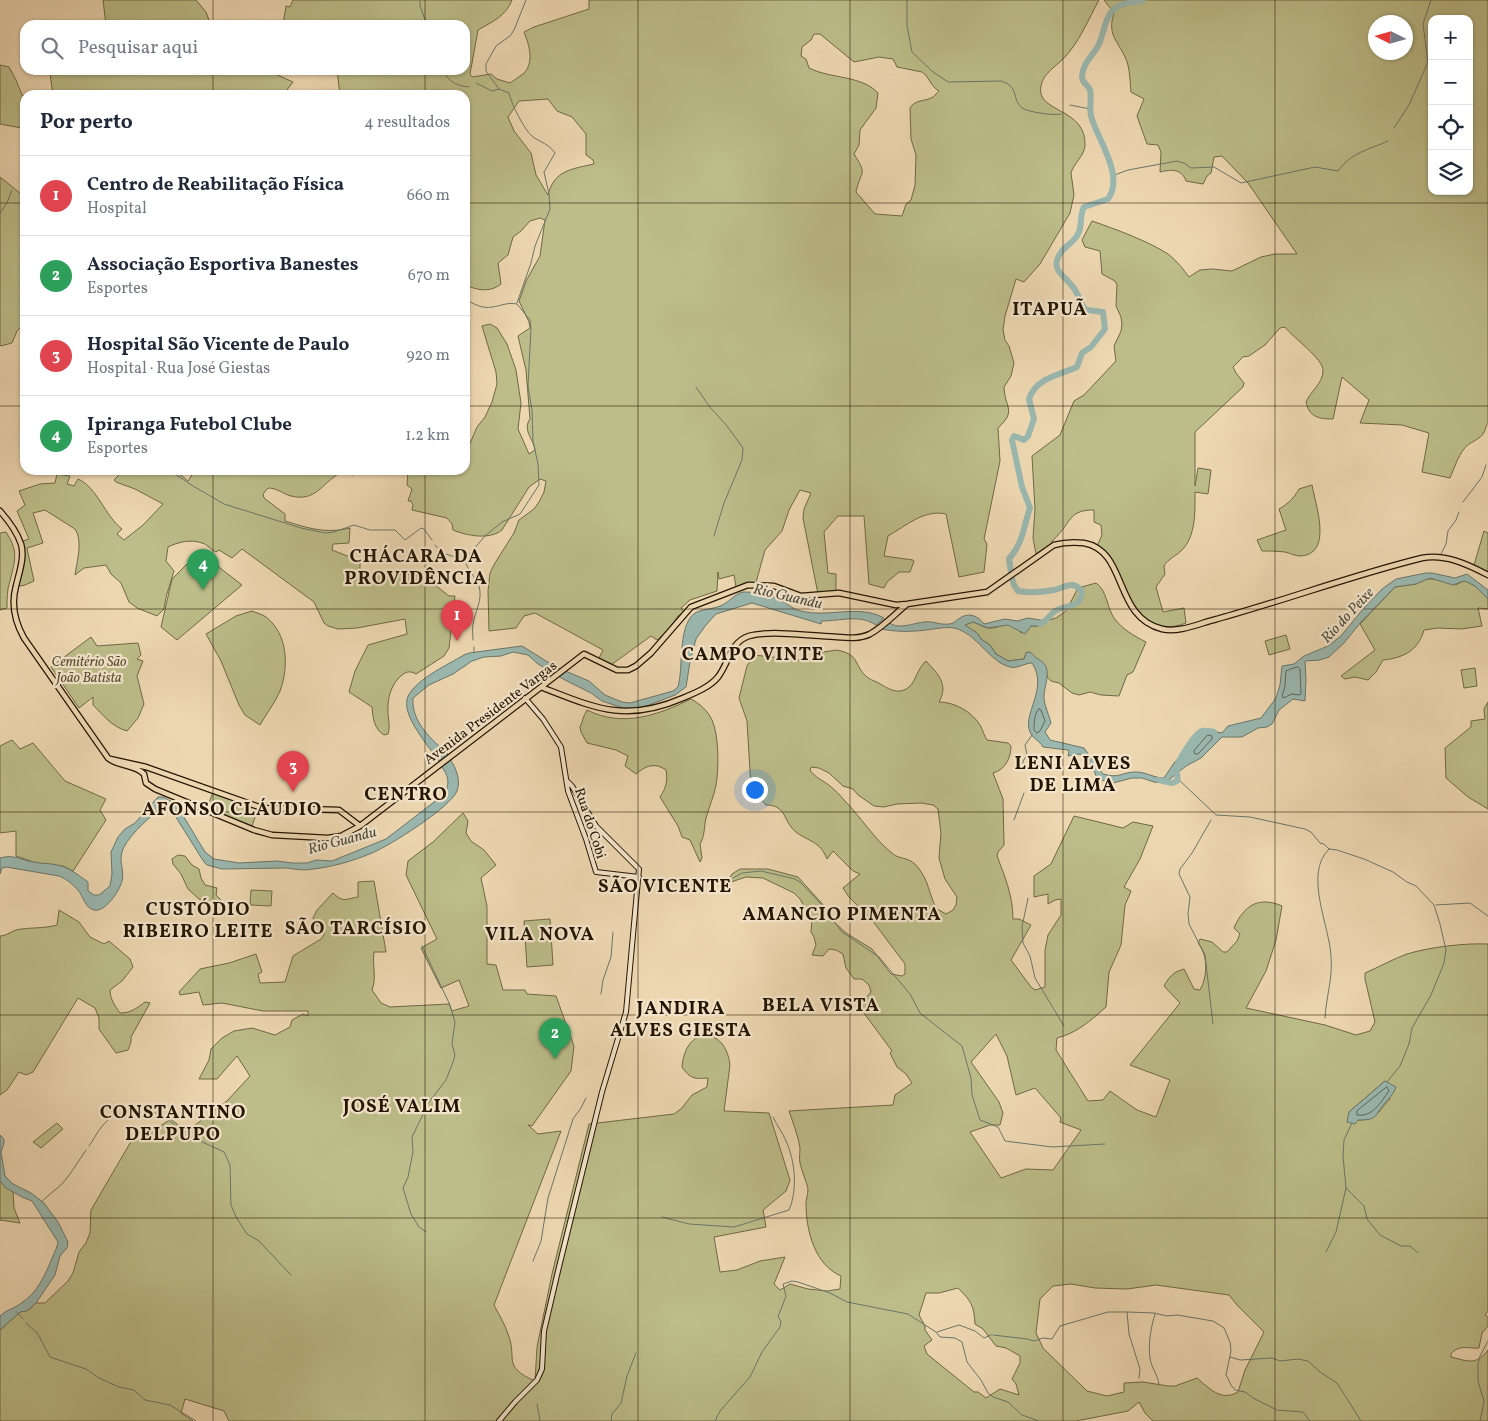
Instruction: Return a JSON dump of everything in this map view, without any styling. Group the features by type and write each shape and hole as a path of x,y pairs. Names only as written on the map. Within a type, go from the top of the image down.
{"main road":[{"path":"1,512 21,546 21,564 14,597 15,615 27,644 108,758 115,763 140,770 144,774 154,770"},
{"path":"896,614 898,608 896,605 992,590 1054,545 1070,542 1096,547 1109,559 1134,611 1141,619 1154,626 1168,630 1179,629 1247,610 1422,558 1435,557 1458,561 1488,575"},
{"name":"Avenida Presidente Vargas","path":"144,774 146,783 155,790 254,830 279,836 328,838 350,832 360,826 584,654 612,668 622,671 628,670 636,666 651,652 692,607 724,593 748,585 774,586 801,596 846,594 896,605"},
{"path":"541,687 605,710 622,712 644,711 670,704 709,685 720,675 737,644 750,635 768,634 851,638 864,636 878,629 907,604"},
{"name":"Rua do Cobi","path":"526,698 544,719 561,747 568,791 596,872 639,877"},
{"path":"108,758 184,779 262,808 339,810 360,826"},
{"path":"499,1421 531,1387 540,1374 547,1317 606,1078 626,1012 628,973 639,877 638,866 596,826 567,781"}],"green space":[{"path":"103,0 196,0 206,12 209,20 105,20"},
{"path":"293,0 512,0 502,14 478,30 470,74 470,20 284,20 286,6 290,7"},
{"path":"589,0 1099,0 1074,46 1047,74 1041,86 1041,95 1046,101 1078,124 1083,133 1085,146 1071,173 1074,195 1070,213 1040,264 1024,282 1016,279 1005,316 1003,330 1014,363 1011,376 1004,387 1009,413 998,428 1000,461 984,539 987,544 984,572 959,577 946,514 938,513 916,519 888,536 884,556 913,560 910,572 899,572 887,582 884,588 869,584 864,516 838,516 824,532 828,573 836,574 836,591 818,594 803,518 804,509 811,493 800,490 789,510 782,531 765,550 755,586 745,584 736,587 734,575 719,579 718,572 717,591 690,600 681,608 684,612 678,616 667,632 657,640 651,636 611,665 598,660 603,650 535,613 524,616 516,628 489,631 488,591 490,573 514,533 519,520 534,509 539,502 544,492 546,481 540,479 529,487 502,530 491,535 478,536 453,530 452,524 447,518 412,510 413,505 411,501 408,501 412,489 407,485 408,475 470,475 470,443 492,402 497,384 496,372 482,326 490,324 497,328 507,344 516,370 521,403 518,429 529,454 535,450 527,427 530,419 526,370 518,336 530,328 519,301 526,281 540,256 545,220 540,218 530,221 513,237 508,255 498,263 501,284 488,290 470,287 470,90 339,90 338,75 470,74 472,77 491,74 497,79 510,83 527,70 529,64 530,53 524,32 589,9","holes":["814,34 820,34 854,62 879,57 893,59 897,67 922,72 939,91 934,97 917,102 910,108 911,139 916,155 915,185 911,200 906,204 902,216 875,214 856,192 862,170 854,154 859,145 860,130 876,108 878,93 863,83 809,68 806,59 801,56 802,47 811,40","548,99 557,111 572,117 586,134 586,155 593,160 594,164 571,169 559,176 548,195 536,175 531,153 514,131 508,117 519,101"]},
{"path":"1104,0 1488,0 1488,423 1484,433 1462,452 1450,478 1422,472 1429,433 1402,425 1360,423 1369,400 1342,377 1333,419 1319,418 1312,414 1306,402 1321,380 1322,366 1314,355 1285,327 1280,328 1265,345 1249,356 1243,357 1233,367 1244,383 1243,387 1195,432 1195,486 1198,468 1211,470 1208,494 1195,492 1194,523 1190,538 1182,550 1164,566 1165,574 1156,587 1163,612 1184,608 1186,623 1172,627 1151,626 1136,617 1131,610 1115,572 1097,546 1102,535 1101,525 1094,522 1094,510 1086,510 1072,517 1051,544 1036,554 1033,538 1035,509 1032,456 1060,435 1074,401 1084,395 1116,361 1114,346 1122,325 1116,306 1117,285 1115,281 1102,274 1100,251 1085,247 1082,240 1092,221 1160,249 1174,259 1189,277 1200,270 1232,271 1261,257 1275,254 1297,254 1248,183 1222,156 1214,157 1211,173 1203,184 1186,181 1182,174 1176,171 1160,172 1161,152 1158,145 1147,144 1137,116 1144,99 1131,92 1127,61 1112,32 1114,13"},
{"path":"0,65 9,67 20,90 20,128 0,124"},
{"path":"50,75 277,75 293,82 287,90 52,90"},
{"path":"0,177 20,193 20,328 12,343 0,345"},
{"path":"57,475 70,476 67,484 74,486 78,479 90,488 122,529 117,534 124,540 143,525 163,504 114,480 119,475 181,475 188,481 192,475 336,475 318,491 307,496 291,496 268,488 263,494 264,498 285,514 285,521 309,528 325,530 350,528 349,543 333,544 332,550 360,561 360,573 422,575 449,596 455,596 449,648 444,656 416,674 406,673 396,681 388,702 388,734 384,735 376,726 372,707 349,692 355,671 368,645 407,634 405,619 357,628 338,629 328,626 324,623 314,602 242,549 232,558 219,550 216,552 206,545 193,541 168,547 166,561 174,571 164,609 157,616 137,608 129,602 121,583 111,574 106,565 84,568 75,575 79,539 75,529 45,510 33,513 43,543 27,548 34,581 15,587 22,565 20,542 29,539 17,511 25,505 19,491 40,484 55,483"},
{"path":"1312,485 1320,527 1320,538 1317,547 1310,553 1300,556 1285,552 1262,551 1257,540 1286,530 1279,509 1299,489"},
{"path":"1484,531 1488,533 1488,574 1474,565"},
{"path":"6,532 13,545 15,556 8,591 7,608 0,610 0,533"},
{"path":"194,557 211,561 242,585 177,640 161,627 172,579"},
{"path":"1426,579 1435,579 1456,585 1466,581 1477,588 1488,599 1488,609 1478,608 1482,626 1461,629 1438,628 1424,630 1414,648 1403,655 1383,660 1376,672 1368,680 1355,677 1345,679 1341,676 1375,650 1360,624 1395,587 1416,584"},
{"path":"1096,583 1105,595 1117,622 1128,632 1146,642 1133,672 1127,675 1119,696 1090,692 1079,695 1072,693 1059,683 1051,681 1047,677 1046,667 1029,652 1026,653 1024,659 1008,661 996,654 990,645 982,640 977,633 964,625 973,622 984,627 993,628 1009,625 1021,633 1031,626 1040,626 1046,621 1056,618 1066,611 1078,588"},
{"path":"252,611 264,616 273,624 279,632 285,651 285,672 280,691 260,725 245,715 239,705 221,661 206,634 236,616"},
{"path":"1286,635 1290,649 1269,655 1265,641"},
{"name":"Cemitério São João Batista","path":"91,637 97,646 138,643 141,655 137,659 143,661 137,676 144,704 138,718 127,731 112,724 104,717 93,705 93,697 79,708 51,667"},
{"path":"837,650 845,652 853,658 868,678 897,691 905,690 909,687 926,661 941,680 943,690 939,702 957,706 968,712 977,720 987,740 1008,743 1011,746 1010,755 1004,766 993,773 1003,799 1004,845 997,856 1010,894 1013,919 1019,919 1031,925 1011,960 1035,990 1045,987 1045,950 1048,935 1061,915 1061,899 1048,904 1048,894 1034,897 1034,876 1051,864 1074,816 1123,828 1133,822 1153,826 1140,859 1124,887 1131,891 1125,905 1121,945 1109,972 1106,1007 1077,1030 1057,1038 1056,1050 1088,1101 1103,1100 1110,1091 1137,1110 1156,1117 1170,1080 1130,1065 1180,1003 1164,986 1172,975 1184,969 1194,989 1200,990 1206,966 1204,954 1198,943 1200,939 1212,942 1223,952 1227,952 1237,941 1240,934 1234,928 1238,920 1242,913 1253,905 1266,902 1282,906 1276,940 1266,971 1246,1008 1325,1025 1356,1035 1370,1031 1375,1022 1365,973 1402,956 1426,949 1468,944 1488,944 1488,1311 1485,1315 1488,1317 1488,1326 1482,1333 1479,1348 1457,1349 1451,1354 1451,1357 1471,1361 1480,1358 1488,1350 1488,1421 1153,1421 1145,1413 1139,1402 1128,1411 1076,1421 229,1421 224,1411 185,1399 181,1413 193,1421 0,1421 0,1330 20,1312 30,1309 36,1303 45,1303 68,1281 73,1273 79,1252 86,1243 90,1233 91,1210 140,1126 157,1128 171,1119 186,1132 227,1101 250,1076 237,1056 217,1079 199,1079 209,1060 211,1049 222,1038 234,1031 252,1028 275,1035 290,1027 292,1020 303,1014 308,1016 308,1011 263,1011 222,1003 203,1005 199,992 180,995 179,992 200,969 229,963 256,954 262,972 258,974 260,983 285,982 293,956 321,939 324,935 324,930 315,924 313,918 317,910 333,893 342,899 358,897 358,882 374,881 386,952 374,952 374,981 372,990 381,1003 390,1007 449,1004 452,1011 469,1006 459,980 441,988 421,948 437,939 406,875 408,861 433,842 463,813 468,821 466,833 471,841 484,850 496,865 481,878 487,906 487,964 496,965 503,990 525,990 527,994 556,996 574,1046 571,1071 532,1126 528,1125 538,1134 561,1131 494,1305 507,1330 514,1366 524,1376 535,1381 537,1347 552,1274 589,1124 674,1114 682,1108 692,1095 707,1087 708,1078 693,1077 682,1067 687,1048 692,1041 700,1036 717,1039 725,1048 729,1059 730,1065 724,1111 769,1113 790,1180 786,1191 763,1210 766,1227 714,1237 720,1272 737,1270 760,1261 785,1257 774,1284 780,1290 790,1284 808,1289 827,1291 840,1289 841,1276 832,1271 818,1256 810,1236 806,1214 808,1189 800,1163 798,1138 789,1111 893,1105 895,1095 912,1083 906,1074 897,1067 890,1053 892,1051 861,1009 863,1001 871,992 869,985 862,979 854,979 846,968 843,954 836,950 829,949 823,956 812,955 816,945 811,932 812,919 800,899 794,893 763,878 746,877 731,882 729,879 732,874 740,869 768,869 798,877 826,908 827,916 846,933 872,949 891,974 902,976 905,974 905,964 872,920 849,897 843,888 860,874 853,871 833,851 827,859 818,845 796,832 778,808 766,805 751,787 747,721 739,698 747,666 754,655 808,661 823,652","holes":["811,767 819,768 829,773 843,786 853,789 858,795 874,806 884,807 897,804 921,803 933,805 938,809 941,833 939,858 945,879 957,897 953,910 946,914 937,909 924,877 916,865 895,856 886,848 837,793 810,770","996,1034 1007,1056 1016,1095 1035,1088 1061,1118 1060,1122 1081,1130 1053,1170 1026,1169 1001,1178 970,1132 990,1125 1000,1125 1003,1113 999,1102 971,1062","1385,1081 1390,1099 1374,1117 1358,1120 1349,1112","1071,1284 1095,1288 1127,1289 1156,1285 1229,1295 1264,1332 1245,1370 1238,1392 1232,1395 1221,1395 1197,1378 1175,1386 1143,1382 1124,1383 1124,1392 1107,1396 1087,1391 1043,1348 1036,1333 1040,1299 1053,1286","958,1288 962,1292 973,1308 975,1324 983,1329 996,1346 1006,1348 1020,1356 1020,1363 1012,1379 1016,1384 1019,1395 1000,1389 986,1398 978,1392 974,1392 927,1354 924,1346 932,1340 925,1330 919,1315 926,1293 939,1293"]},
{"path":"1475,668 1477,686 1464,688 1461,670"},
{"path":"691,699 708,713 712,720 718,752 716,785 700,844 702,858 700,862 690,840 682,837 678,826 660,797 666,784 666,770 658,766 650,766 636,774 625,766 628,756 616,750 587,743 580,727 587,710 600,715 627,719 666,710"},
{"path":"1488,702 1488,809 1468,797 1446,778 1445,748 1471,727 1471,721 1485,719 1484,709"},
{"path":"12,740 20,749 33,743 65,781 106,799 100,810 106,820 73,871 63,866 36,863 16,856 16,831 0,833 0,746"},
{"path":"213,792 258,809 252,826 207,808"},
{"path":"178,855 185,856 192,865 199,869 205,885 217,888 216,895 221,900 217,907 199,899 188,889 181,874 173,864 172,859"},
{"path":"251,890 272,891 271,906 250,905"},
{"path":"59,910 79,922 90,937 104,944 109,941 130,959 133,967 122,981 110,990 112,999 120,1013 131,1011 145,1002 150,1003 131,1037 128,1050 116,1053 99,1029 99,1018 95,1008 78,998 33,1072 26,1075 19,1072 7,1090 0,1095 0,936 16,930 57,925"},
{"path":"550,919 553,965 527,967 524,921"},
{"path":"57,1123 63,1129 41,1148 33,1142"},
{"path":"0,1181 13,1192 14,1208 20,1223 0,1220"}],"water":[{"path":"1426,573 1455,578 1467,574 1488,590 1488,599 1475,586 1464,581 1453,585 1430,578 1416,584 1395,587 1329,657 1305,661 1305,701 1293,699 1279,710 1272,724 1267,727 1258,728 1242,737 1222,737 1201,758 1186,766 1165,783 1132,778 1109,784 1096,776 1086,755 1068,756 1068,750 1043,747 1031,734 1028,725 1038,682 1032,663 1018,667 1010,667 1003,664 970,636 954,628 919,631 881,629 889,622 898,626 926,622 950,624 967,615 976,617 984,624 1005,619 1017,621 1028,618 1046,621 1040,626 1031,626 1025,634 1008,625 988,628 973,622 965,625 990,645 996,654 1008,661 1024,659 1026,653 1029,652 1046,667 1047,677 1044,699 1051,723 1045,732 1050,740 1084,748 1103,774 1117,776 1136,772 1164,778 1174,763 1202,733 1207,730 1222,733 1228,726 1261,718 1276,698 1280,685 1282,666 1294,664 1304,656 1328,646 1341,636 1382,589 1396,579"},
{"path":"743,592 769,596 784,602 796,610 811,613 854,611 874,614 884,618 876,625 856,619 822,621 821,624 752,603 716,614 696,639 686,687 675,695 644,707 623,708 602,701 538,664 528,655 513,652 501,656 484,657 472,661 453,674 429,685 413,698 413,707 419,723 429,736 448,754 439,761 418,732 409,715 407,700 410,693 422,680 440,668 469,653 522,646 556,667 589,681 605,695 622,702 630,703 673,691 678,687 684,633 691,617 697,612 723,605"},
{"path":"450,759 457,774 458,787 452,798 443,807 405,835 380,849 357,859 335,865 303,870 286,868 222,869 207,865 172,811 162,807 127,841 121,856 123,877 121,885 103,908 94,910 88,907 78,890 67,880 59,876 6,867 2,868 0,874 0,858 5,857 54,864 77,874 88,882 88,891 94,895 99,895 110,886 112,874 111,852 118,837 125,829 135,823 158,797 163,797 176,804 205,852 214,859 239,863 332,861 386,839 442,796 447,788 448,781 441,766"},
{"path":"1385,1081 1396,1087 1376,1115 1369,1119 1358,1120 1355,1124 1347,1122 1349,1112"},
{"path":"0,1135 4,1139 1,1152 5,1176 13,1184 31,1193 44,1203 58,1222 68,1242 67,1248 60,1256 55,1275 36,1303 27,1311 20,1312 0,1330 0,1316 32,1295 44,1277 58,1242 32,1201 6,1188 0,1181"}],"waterway":[{"path":"420,0 425,20"},
{"path":"499,89 486,71 486,64 496,46 510,36 514,30 526,0"},
{"path":"907,0 907,26 912,52 933,72 948,82 1001,81 1011,86 1022,108 1041,113 1061,114"},
{"name":"Rio Guandu","path":"1040,624 1055,611 1079,601 1082,592 1073,585 1041,592 1018,591 1014,585 1009,559 1020,540 1030,508 1022,487 1012,440 1014,436 1024,440 1028,436 1034,419 1029,399 1037,386 1049,378 1077,367 1082,353 1091,347 1105,329 1103,312 1084,308 1075,289 1059,271 1057,263 1062,251 1078,234 1084,207 1108,199 1112,189 1112,168 1091,116 1090,90 1082,79 1084,67 1099,44 1111,12 1120,5 1143,0"},
{"path":"1394,128 1409,105 1428,62 1423,24 1431,0"},
{"path":"446,75 453,83 469,87"},
{"path":"476,83 492,91 499,89 509,93 518,116 529,134 550,147 555,153 544,172 550,209 535,246 517,303"},
{"path":"1070,105 1090,109"},
{"path":"1112,176 1128,170 1177,161 1191,168 1214,167 1241,183 1315,167 1338,171 1355,156 1388,141"},
{"path":"0,213 7,203 12,190"},
{"path":"470,302 485,307 510,303 517,304 530,320 528,386 539,485 520,514 502,522 485,536 466,558 467,566 478,582 480,591 474,619 473,640"},
{"path":"696,387 743,448 742,460 724,503 714,536"},
{"path":"1463,502 1482,477 1486,465"},
{"path":"176,475 224,504 301,528 325,533 354,525 370,530 395,530 405,540 421,528 424,529 432,540"},
{"path":"1441,554 1446,544 1448,531 1459,512"},
{"path":"435,545 448,555 465,558"},
{"name":"Rio Guandu","path":"474,647 474,653"},
{"name":"Rio do Peixe","path":"1159,780 1172,783 1177,781 1177,766 1192,741 1202,731 1214,732"},
{"path":"1023,768 1023,761 1027,755 1025,745 1032,735"},
{"path":"1178,779 1216,815 1250,817 1305,829 1311,832 1320,843 1329,849 1364,859 1393,872 1416,886 1434,905 1446,950 1444,963 1431,995 1412,1028 1409,1044 1400,1066 1387,1082"},
{"path":"1014,820 1024,793"},
{"path":"1211,820 1192,853 1180,869 1179,874 1190,897 1189,924 1205,955 1213,1024"},
{"path":"1325,1018 1331,957 1330,944 1320,901 1318,872 1322,860 1329,849"},
{"path":"733,878 742,873 761,871 795,879 822,905 842,932 879,957 910,994 920,1013 962,1046 971,1078 972,1095 980,1120 998,1127 1005,1141 1052,1147 1105,1144"},
{"path":"1028,898 1022,927 1023,943 1030,956 1035,978 1064,1026"},
{"path":"1436,905 1470,903 1488,916"},
{"path":"601,994 603,980 611,957 613,932"},
{"path":"422,946 450,1005 455,1022 452,1044 455,1055 453,1062 446,1080 429,1102 412,1137 413,1152 408,1177 403,1188 411,1214 419,1227 426,1232"},
{"path":"533,1261 541,1241 548,1198 573,1119 586,1098"},
{"path":"143,1111 162,1114 185,1134 224,1152 230,1165 231,1205 236,1217 247,1234 259,1241 291,1275"},
{"path":"89,1146 105,1123 113,1116 119,1114"},
{"path":"662,1217 689,1224 734,1227 789,1210 794,1193 792,1157 773,1117"},
{"path":"1352,1123 1344,1140 1343,1156 1346,1188 1364,1206 1367,1219 1380,1235 1401,1246 1410,1246 1418,1253"},
{"path":"41,1202 62,1184 86,1150"},
{"path":"1326,1252 1336,1232 1346,1188"},
{"path":"715,1421 720,1411 750,1377 762,1352 780,1327 781,1321 778,1317 786,1296 783,1284 792,1281 830,1293 847,1302 908,1314 936,1332 940,1337 955,1338 962,1342 967,1362 988,1393 993,1397 1008,1402 1022,1415 1039,1421"},
{"path":"17,1312 23,1319"},
{"path":"993,1335 1034,1341 1043,1338 1052,1339 1060,1326 1108,1312 1154,1313 1213,1321 1224,1328 1230,1342 1231,1351 1226,1375 1235,1390 1245,1392 1277,1410 1303,1412 1310,1421"},
{"path":"1127,1312 1129,1334 1140,1369 1139,1378"},
{"path":"1155,1314 1150,1336 1149,1353 1159,1385"},
{"path":"26,1323 38,1334 50,1357 86,1369 99,1378 119,1387 134,1390 145,1400 170,1405 196,1421"},
{"path":"937,1332 959,1325 975,1331 984,1338 991,1335"},
{"path":"1480,1421 1484,1401 1478,1381 1478,1364 1488,1341"},
{"path":"611,1421 612,1414 621,1403 627,1376 636,1353"},
{"path":"1230,1357 1240,1360 1272,1358 1280,1361 1298,1359 1308,1361 1320,1372 1337,1383 1361,1421"},
{"path":"537,1404 540,1421"}],"place":[{"name":"Ipiranga Futebol Clube","path":"203,590"},
{"name":"Centro de Reabilitação Física","path":"457,641"},
{"name":"Hospital São Vicente de Paulo","path":"293,792"},
{"name":"Associação Esportiva Banestes","path":"555,1059"}],"district":[{"name":"ITAPUÃ","path":"1050,308"},
{"name":"CHÁCARA DA PROVIDÊNCIA","path":"416,566"},
{"name":"CAMPO VINTE","path":"753,653"},
{"name":"LENI ALVES DE LIMA","path":"1073,773"},
{"name":"CENTRO","path":"406,793"},
{"name":"AFONSO CLÁUDIO","path":"232,808"},
{"name":"SÃO VICENTE","path":"665,885"},
{"name":"AMANCIO PIMENTA","path":"842,913"},
{"name":"CUSTÓDIO RIBEIRO LEITE","path":"198,919"},
{"name":"SÃO TARCÍSIO","path":"356,927"},
{"name":"VILA NOVA","path":"540,933"},
{"name":"BELA VISTA","path":"821,1004"},
{"name":"JANDIRA ALVES GIESTA","path":"681,1018"},
{"name":"JOSÉ VALIM","path":"402,1105"},
{"name":"CONSTANTINO DELPUPO","path":"173,1122"}]}
